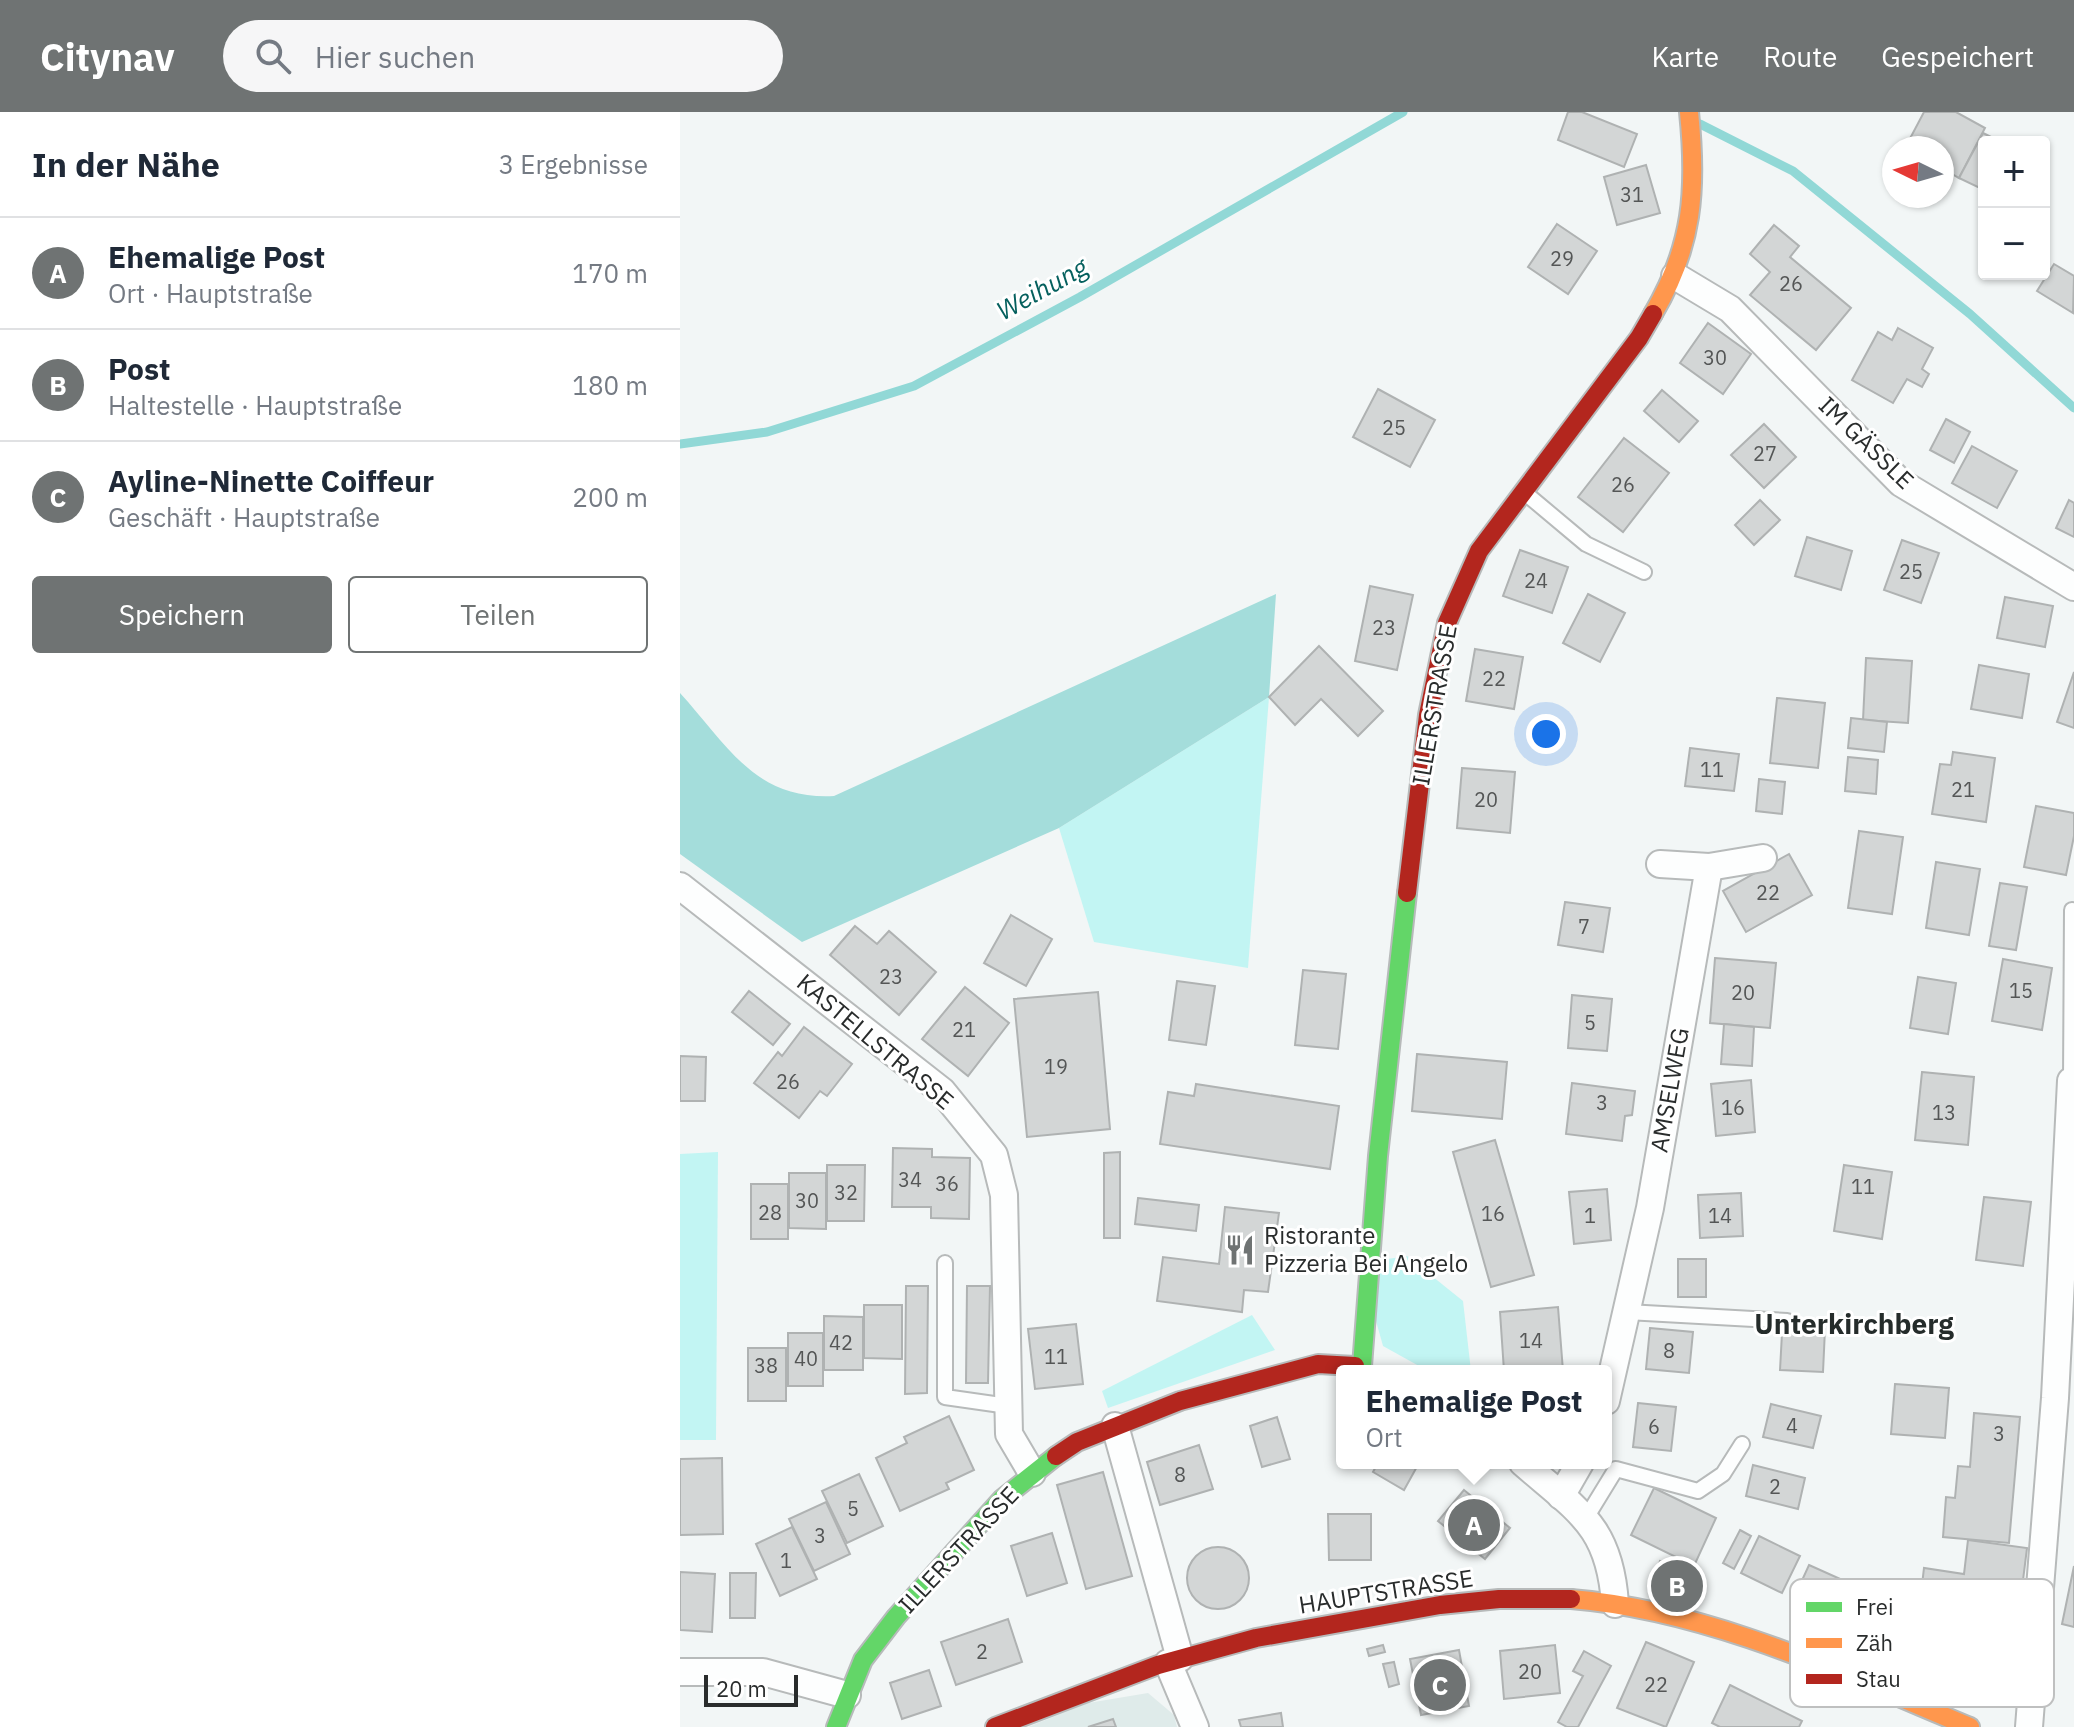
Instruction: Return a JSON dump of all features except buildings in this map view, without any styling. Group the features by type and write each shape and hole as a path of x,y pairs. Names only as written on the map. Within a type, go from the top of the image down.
{"street":[{"name":"ILLERSTRASSE","path":"1369,1365 1378,1156 1428,715 1447,623 1479,551 1639,338 1675,276 1690,222 1693,149 1689,112"},
{"name":"IM GÄSSLE","path":"1675,276 1730,309 1901,483 2074,587"},
{"path":"1660,864 1709,867 1763,858"},
{"name":"AMSELWEG","path":"1612,1376 1650,1208 1709,867"},
{"name":"KASTELLSTRASSE","path":"680,886 942,1091 994,1155 1004,1195 1009,1434 1032,1473"},
{"path":"2041,1579 2055,1398 2071,1081"},
{"name":"ILLERSTRASSE","path":"836,1727 863,1660 896,1617 1002,1499 1032,1473 1077,1442 1180,1401 1318,1364 1336,1365"},
{"path":"1115,1426 1174,1661 1195,1727"},
{"path":"1530,1469 1586,1518 1604,1544 1613,1571 1615,1604"},
{"path":"1561,1496 1577,1469"},
{"name":"HAUPTSTRASSE","path":"995,1727 1174,1661 1311,1627 1442,1604 1528,1598 1615,1604 1790,1654"},
{"path":"680,1672 763,1672 847,1695"},
{"name":"HAUPTSTRASSE","path":"1922,1707 1970,1727"},
{"path":"2029,1727 2031,1707"}],"lane":[{"path":"1524,491 1586,544 1644,572"},
{"path":"2071,1081 2072,910"},
{"path":"945,1263 945,1397 1008,1406"},
{"path":"1627,1312 1787,1321"},
{"path":"1586,1518 1616,1469 1698,1491 1723,1474 1742,1444"}],"shaded area":[{"path":"1276,594 1269,697 1059,828 802,942 680,854 680,693 729,750 763,779 783,789 807,795 834,796"},
{"path":"1269,697 1248,968 1094,942 1059,828"},
{"path":"718,1152 716,1440 680,1440 680,1154"},
{"path":"1407,1256 1463,1301 1470,1365 1417,1365 1383,1346 1374,1314 1381,1260"},
{"path":"1252,1315 1275,1350 1108,1408 1102,1391"},
{"path":"1148,1693 1174,1715 1177,1727 1028,1727 1088,1703"}],"waterway":[{"name":"Weihung","path":"680,444 767,432 914,386 1080,297 1403,112"},
{"name":"Weihung","path":"1700,124 1793,171 1970,314 2074,408"}],"traffic: fast":[{"path":"1362,1365 1378,1156 1407,893"},
{"path":"836,1727 863,1660 896,1617 1002,1499 1056,1456"}],"traffic: slow":[{"path":"1653,314 1677,265 1689,217 1692,192 1689,112"},
{"path":"1571,1599 1623,1605 1674,1616 1790,1653"},
{"path":"1922,1707 1970,1727"}],"traffic: jam":[{"path":"1407,893 1428,715 1447,623 1479,551 1639,338 1653,314"},
{"path":"1056,1456 1077,1442 1180,1401 1318,1364 1336,1365"},
{"path":"995,1727 1158,1665 1256,1638 1440,1605 1499,1599 1571,1599"}],"place":[{"name":"Ristorante Pizzeria Bei Angelo","path":"1240,1250"},
{"name":"Ehemalige Post","path":"1474,1525"},
{"name":"Post","path":"1677,1586"},
{"name":"Ayline-Ninette Coiffeur","path":"1440,1685"}],"district":[{"name":"Unterkirchberg","path":"1854,1324"}]}
